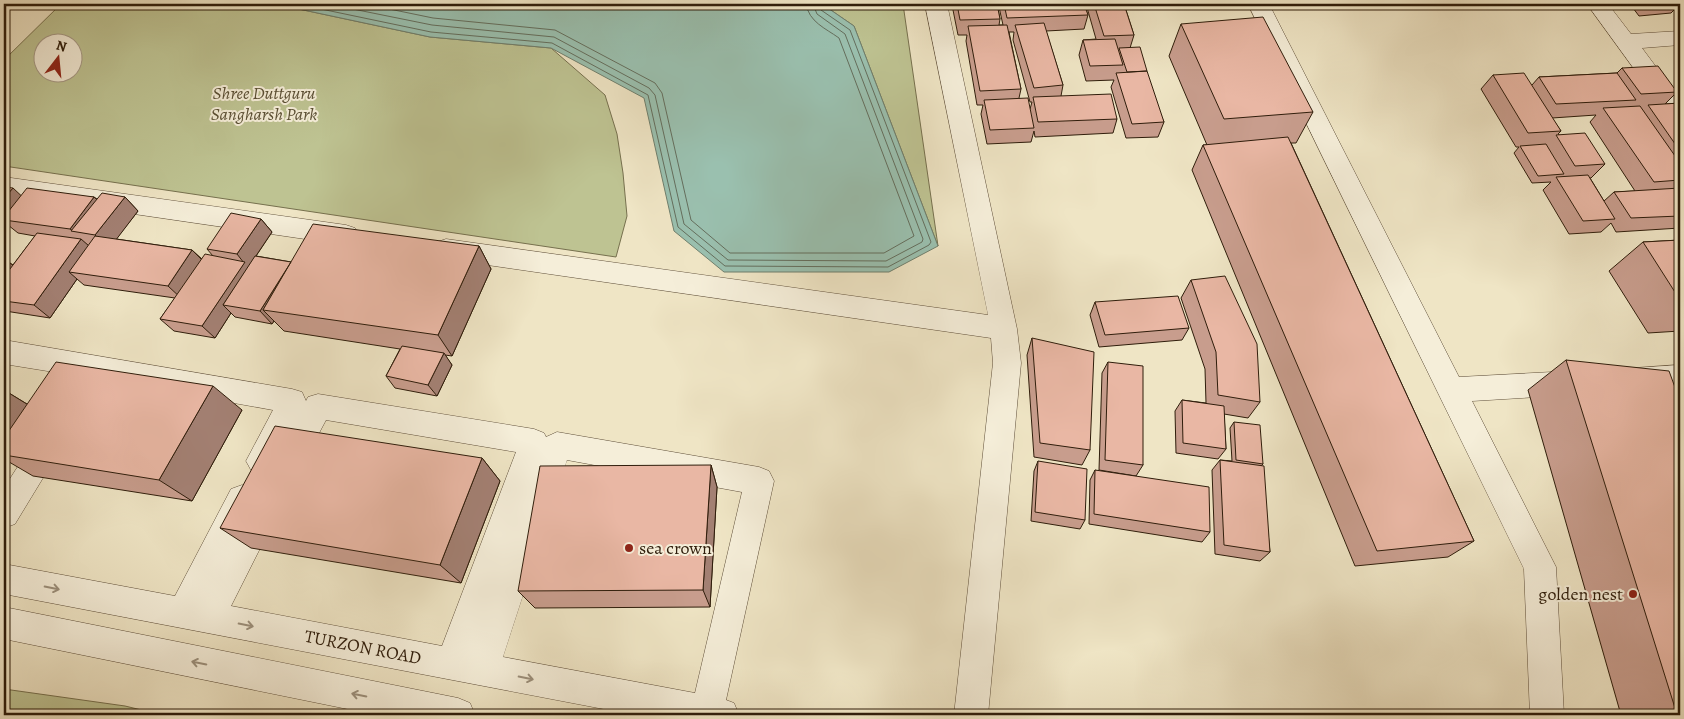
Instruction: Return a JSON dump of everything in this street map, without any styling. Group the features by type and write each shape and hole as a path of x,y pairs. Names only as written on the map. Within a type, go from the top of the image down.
{"street":[{"path":"936,4 1004,329 1007,362 971,715"},
{"path":"1258,4 1540,566 1546,715"},
{"path":"1597,4 1680,115"},
{"path":"1625,42 1680,38"},
{"path":"4,186 372,239"},
{"path":"421,246 1004,329"},
{"path":"4,352 86,366 4,492"},
{"path":"4,514 98,367 292,401 195,616"},
{"path":"1451,390 1680,378"},
{"path":"195,616 318,406 534,442 467,667"},
{"path":"467,667 557,445 759,481 715,714"},
{"name":"TURZON ROAD","path":"4,579 715,714"},
{"path":"4,623 458,715"}],"green space":[{"name":"Shree Duttguru Sangharsh Park","path":"61,4 286,4 294,8 430,37 551,48 605,95 617,134 627,216 616,257 4,166 4,60 32,32 32,82 82,82 82,32 32,32"},
{"path":"822,4 903,4 938,246 854,26"},
{"path":"4,689 125,706 162,715 4,715"}],"water":[{"path":"291,4 822,4 854,26 938,246 889,272 724,272 674,231 644,98 551,48 430,37 294,8"}],"building":[{"path":"957,4 997,4 1000,19 960,20"},
{"path":"1004,4 1084,4 1088,15 1007,18"},
{"path":"1094,4 1124,4 1134,35 1104,36"},
{"path":"1643,4 1676,4 1678,6 1646,8"},
{"path":"1263,17 1313,112 1224,119 1181,24"},
{"path":"1044,23 1063,85 1034,88 1015,25"},
{"path":"1007,25 1021,89 980,91 968,26"},
{"path":"1115,39 1123,65 1090,66 1083,40"},
{"path":"1140,47 1147,71 1127,72 1119,48"},
{"path":"1658,66 1677,92 1641,94 1622,68"},
{"path":"1147,71 1164,122 1132,124 1116,73"},
{"path":"1524,73 1561,131 1528,133 1493,75"},
{"path":"1617,73 1636,100 1556,104 1539,77"},
{"path":"1111,94 1117,119 1038,122 1033,97"},
{"path":"1028,98 1034,128 990,130 984,100"},
{"path":"1680,103 1680,151 1648,105"},
{"path":"1640,106 1680,163 1680,180 1654,182 1603,108"},
{"path":"1585,133 1605,164 1575,166 1556,135"},
{"path":"1288,137 1474,541 1377,551 1203,145"},
{"path":"1546,144 1564,174 1538,176 1520,146"},
{"path":"1588,175 1615,219 1583,221 1556,177"},
{"path":"4,187 13,188 4,198"},
{"path":"27,188 94,197 70,229 4,220 4,217"},
{"path":"1680,188 1680,216 1631,218 1614,192"},
{"path":"102,193 125,197 95,235 71,231"},
{"path":"231,213 261,219 237,254 207,249"},
{"path":"313,224 479,246 438,335 263,310"},
{"path":"37,233 81,239 34,305 4,301 4,277"},
{"path":"95,236 192,250 168,286 69,272"},
{"path":"1680,240 1680,300 1643,242"},
{"path":"205,254 245,262 202,326 160,319"},
{"path":"255,256 291,262 260,311 223,305"},
{"path":"4,262 10,263 4,271"},
{"path":"1225,276 1257,344 1260,402 1218,395 1216,352 1191,280"},
{"path":"1178,296 1189,328 1105,335 1095,302"},
{"path":"1032,338 1094,352 1090,450 1040,443"},
{"path":"402,346 444,353 428,385 386,376"},
{"path":"1566,360 1669,371 1680,401 1680,708 1675,708"},
{"path":"56,362 213,386 159,480 4,455 4,438"},
{"path":"1108,362 1143,366 1143,465 1105,460"},
{"path":"1182,400 1224,406 1226,449 1183,443"},
{"path":"1234,422 1260,425 1263,464 1236,460"},
{"path":"275,426 482,458 440,565 220,528"},
{"path":"1220,460 1264,466 1270,552 1224,545"},
{"path":"1038,461 1087,469 1085,520 1035,512"},
{"name":"sea crown","path":"711,465 703,590 518,591 540,466"},
{"path":"1095,470 1209,487 1210,532 1094,514"}],"place":[{"name":"sea crown","path":"629,548"},
{"name":"golden nest","path":"1633,594"}]}
